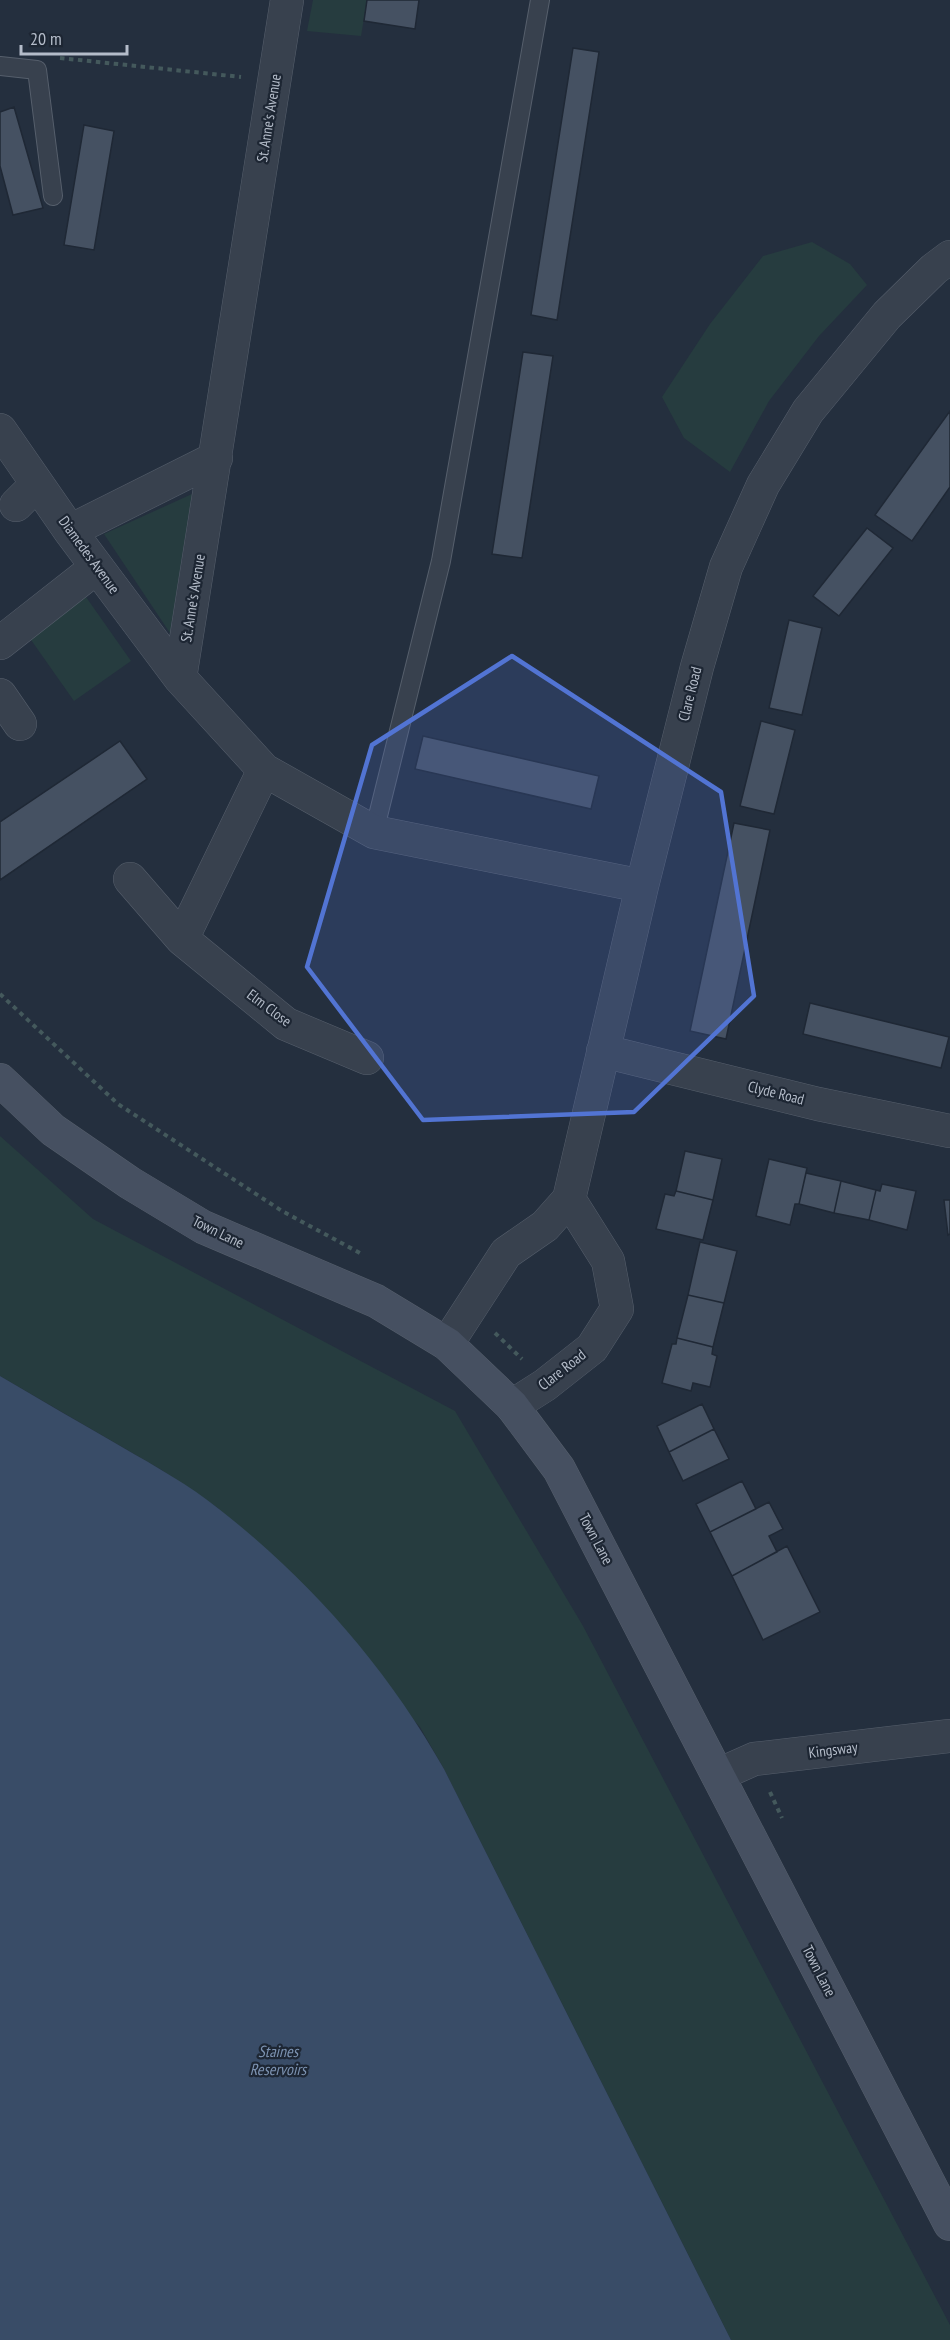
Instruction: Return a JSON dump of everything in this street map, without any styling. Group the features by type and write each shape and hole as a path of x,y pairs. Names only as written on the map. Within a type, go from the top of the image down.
{"main road":[{"name":"Town Lane","path":"0,1080 53,1130 130,1183 203,1227 376,1301 447,1344 512,1406 559,1469 950,2224"}],"street":[{"name":"St. Anne's Avenue","path":"180,678 287,0"},
{"name":"Clare Road","path":"447,1344 506,1253 545,1226 569,1198 642,886 711,615 726,567 743,527 783,449 808,411 887,315 934,268 950,256"},
{"name":"Diamedes Avenue","path":"0,430 27,495 70,531 180,678"},
{"path":"70,531 216,458"},
{"path":"0,643 98,567"},
{"path":"180,678 264,770 375,832 642,886"},
{"path":"0,695 20,724"},
{"path":"182,939 264,770"},
{"name":"Elm Close","path":"130,879 182,939 286,1024 368,1058"},
{"name":"Clyde Road","path":"603,1051 818,1104 950,1131"},
{"name":"Clare Road","path":"512,1406 545,1385 591,1348 617,1309 608,1261 569,1198"},
{"name":"Kingsway","path":"718,1775 754,1759 950,1736"}],"lane":[{"path":"375,832 441,561 540,0"},
{"path":"0,66 37,70 53,196"}],"path":[{"path":"56,57 274,81"},
{"path":"0,994 118,1104 282,1211 363,1255"},
{"path":"490,1328 523,1361"}],"highlighted area":[{"path":"512,656 721,792 754,996 634,1112 423,1120 307,967 372,745"}],"green space":[{"path":"313,0 367,0 361,36 307,31"},
{"path":"812,242 850,264 867,285 819,336 769,401 730,472 684,438 662,397 710,324 763,256"},
{"path":"192,494 170,633 104,534"},
{"path":"86,597 131,661 74,701 29,637"},
{"path":"0,1136 93,1219 455,1411 583,1626 950,2325 950,2340 731,2340 444,1769 420,1727 218,1508 160,1469 0,1376"}],"water":[{"name":"Staines Reservoirs","path":"0,1376 208,1500 285,1565 372,1661 422,1732 444,1769 731,2340 0,2340"}],"building":[{"path":"367,0 419,0 415,29 364,21"},
{"path":"573,48 599,52 557,320 531,315"},
{"path":"14,107 43,208 13,215 0,166 0,112"},
{"path":"84,125 114,131 94,250 64,245"},
{"path":"523,352 553,356 522,558 492,554"},
{"path":"950,411 950,487 912,541 875,515"},
{"path":"867,528 893,548 839,616 813,596"},
{"path":"789,620 822,628 802,715 769,708"},
{"path":"761,721 795,730 774,814 740,806"},
{"path":"423,736 599,776 591,809 415,769"},
{"path":"120,741 147,779 0,880 0,822"},
{"path":"734,823 770,830 726,1039 690,1031"},
{"path":"810,1003 949,1037 941,1068 803,1034"},
{"path":"685,1151 722,1159 713,1200 676,1191"},
{"path":"769,1159 807,1168 799,1204 795,1204 790,1225 756,1216"},
{"path":"806,1173 841,1181 834,1213 799,1204"},
{"path":"841,1181 876,1190 869,1220 834,1213"},
{"path":"882,1184 916,1191 907,1230 869,1220 876,1190 880,1191"},
{"path":"676,1191 713,1200 703,1240 656,1229 665,1194 674,1196"},
{"path":"944,1200 950,1200 950,1234 948,1235"},
{"path":"700,1242 737,1251 724,1303 688,1295"},
{"path":"688,1295 724,1303 713,1347 677,1338"},
{"path":"677,1338 713,1347 712,1354 717,1356 710,1387 693,1383 691,1391 662,1383 672,1344 676,1344"},
{"path":"702,1404 714,1429 669,1452 657,1426"},
{"path":"714,1429 729,1459 683,1481 669,1452"},
{"path":"742,1481 756,1509 710,1532 696,1504"},
{"path":"769,1502 783,1529 769,1536 777,1552 732,1576 710,1532"},
{"path":"787,1546 820,1612 763,1640 732,1576"}]}
